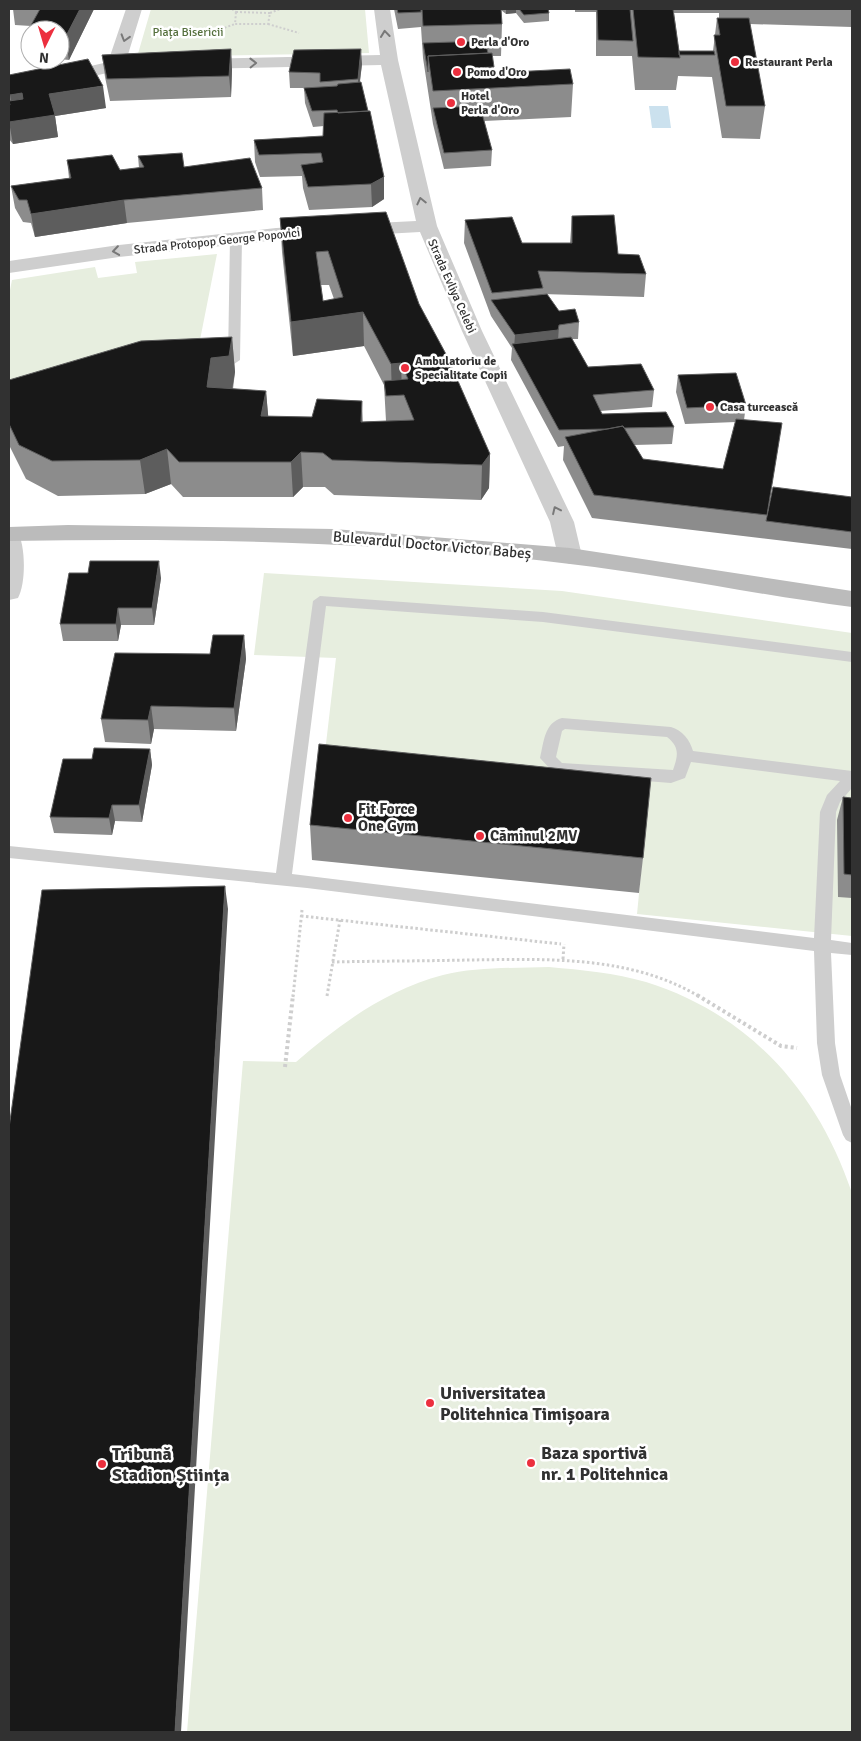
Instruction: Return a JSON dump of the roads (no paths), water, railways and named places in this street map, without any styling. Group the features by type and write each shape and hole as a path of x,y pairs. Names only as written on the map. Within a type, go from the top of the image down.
{"street":[{"path":"116,66 134,9"},
{"path":"175,65 389,60 382,9"},
{"name":"Strada Evliya Celebi","path":"389,60 426,226 472,331 562,522 570,556"},
{"path":"9,90 116,66 155,65"},
{"name":"Strada Protopop George Popovici","path":"9,267 120,251 276,234 426,226"},
{"name":"Bulevardul Doctor Victor Babeș","path":"9,535 87,532 334,536 570,556 852,599"},
{"path":"9,535 12,563 9,592"}],"lane":[{"path":"234,360 236,238"},
{"path":"283,879 320,601 544,617 852,657"},
{"path":"562,723 671,732 681,739 685,756 680,774 671,777 558,768 548,758 555,728 562,723"},
{"path":"685,756 852,778"},
{"path":"852,778 833,800 828,812 822,946 828,1054 831,1075 852,1135"},
{"path":"9,852 283,879 852,949"}],"water":[{"path":"649,106 668,106 671,128 652,128"}],"place":[{"name":"Perla d'Oro","path":"461,42"},
{"name":"Restaurant Perla","path":"735,62"},
{"name":"Pomo d'Oro","path":"457,72"},
{"name":"Hotel Perla d'Oro","path":"451,103"},
{"name":"Ambulatoriu de Specialitate Copii","path":"405,368"},
{"name":"Casa turcească","path":"710,407"},
{"name":"Fit Force One Gym","path":"348,818"},
{"name":"Căminul 2MV","path":"480,836"},
{"name":"Universitatea Politehnica Timișoara","path":"430,1403"},
{"name":"Baza sportivă nr. 1 Politehnica","path":"531,1463"},
{"name":"Tribună Stadion Știința","path":"102,1464"}],"park label":[{"name":"Piața Bisericii","path":"188,32"}]}
